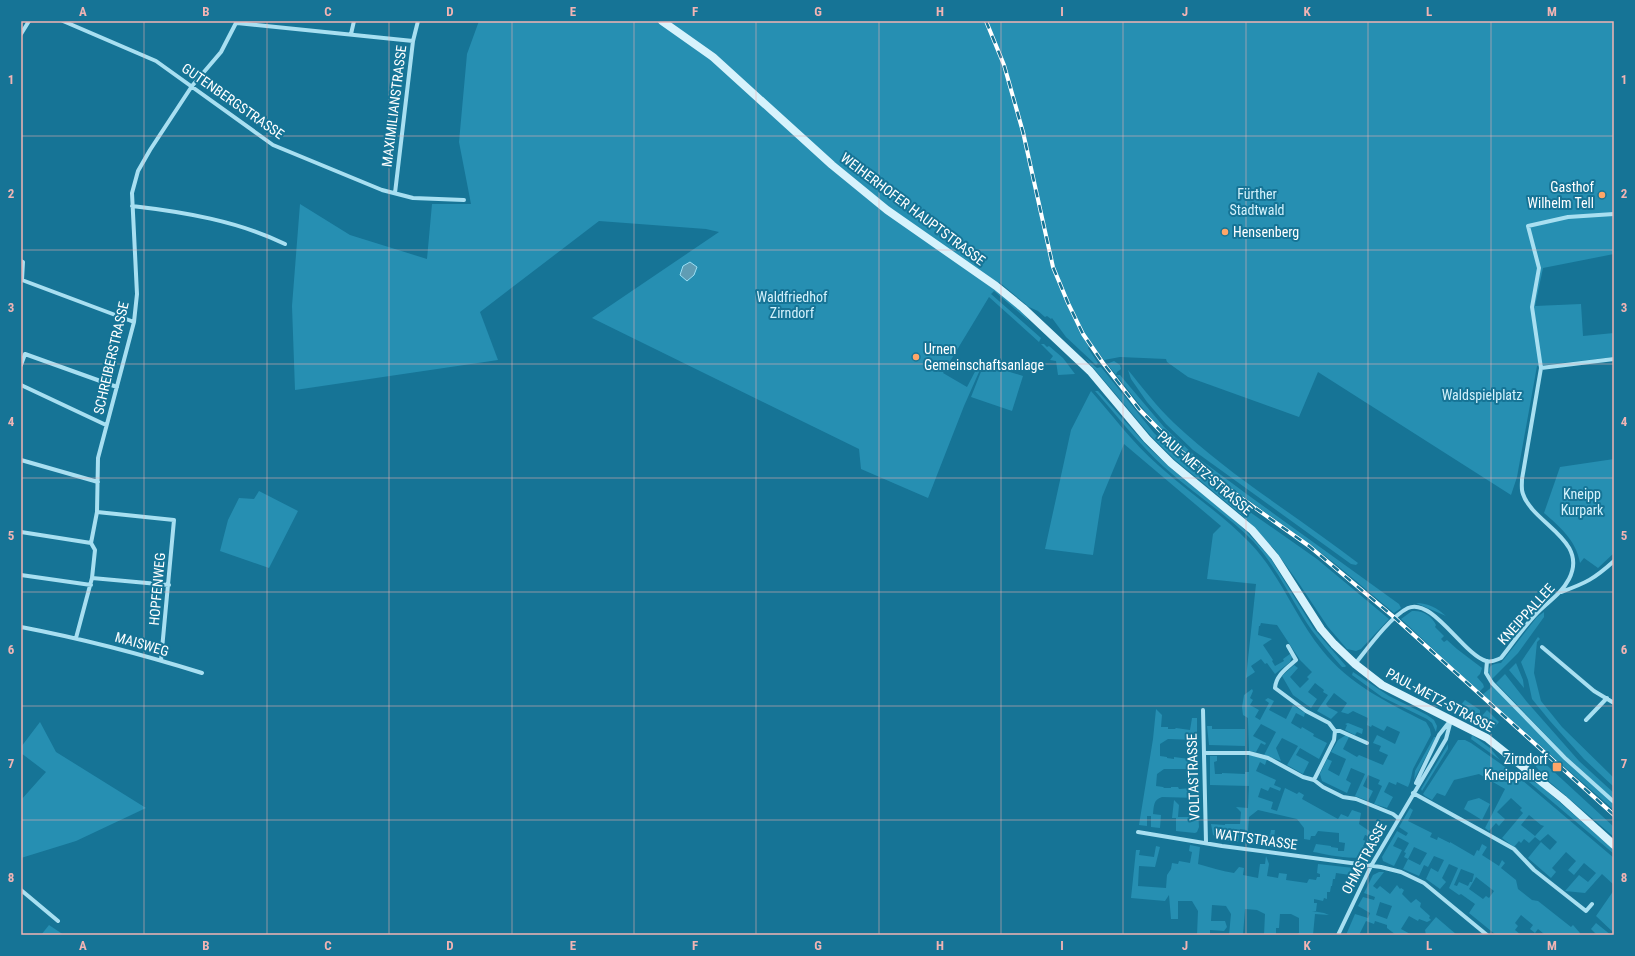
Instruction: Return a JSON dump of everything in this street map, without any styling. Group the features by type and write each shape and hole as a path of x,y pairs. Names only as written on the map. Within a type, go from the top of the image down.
{"street":[{"path":"21,34 29,21"},
{"name":"GUTENBERGSTRASSE","path":"62,21 156,61 267,142 382,190 413,198 464,200"},
{"path":"351,34 354,21"},
{"name":"MAXIMILIANSTRASSE","path":"395,193 413,41 418,21"},
{"name":"WEIHERHOFER HAUPTSTRASSE","path":"662,21 713,57 832,165 887,210 996,286 1023,308 1074,356"},
{"path":"237,22 413,41"},
{"name":"SCHREIBERSTRASSE","path":"76,638 92,578 95,550 91,543 96,512 98,458 134,322 137,294 132,193 138,171 192,86 221,52 237,22"},
{"path":"132,206 164,210 211,220 265,234 285,244"},
{"path":"1614,214 1568,217 1528,226 1539,268 1532,307 1541,368 1614,359"},
{"path":"21,261 23,262 22,280 134,322"},
{"path":"21,365 25,354 117,387"},
{"name":"PAUL-METZ-STRASSE","path":"1074,356 1090,371 1147,439 1171,463 1252,530 1275,557 1322,629 1334,644 1355,664 1382,685 1487,738 1563,799 1614,845"},
{"name":"KNEIPPALLEE","path":"1487,661 1494,661 1501,658 1537,613 1561,593 1572,571 1572,555 1569,547 1559,535 1528,505 1522,493 1522,479 1541,368"},
{"path":"21,385 106,425"},
{"path":"21,460 98,482"},
{"name":"HOPFENWEG","path":"96,512 174,520 161,660"},
{"path":"21,532 91,543"},
{"path":"1561,593 1585,584 1614,561"},
{"path":"21,575 91,586"},
{"path":"92,578 169,585"},
{"path":"1355,664 1395,618 1408,608 1416,607 1425,609 1436,616 1478,657 1487,661 1486,673 1492,683 1565,758 1614,802"},
{"name":"MAISWEG","path":"21,627 76,638 161,660 202,673"},
{"path":"1288,646 1296,660 1280,674 1276,682 1276,688 1306,711 1329,723 1335,731 1367,742"},
{"path":"1542,647 1594,690 1614,703"},
{"path":"1586,720 1607,698"},
{"name":"VOLTASTRASSE","path":"1203,710 1206,842"},
{"name":"OHMSTRASSE","path":"1413,793 1420,773 1439,736 1451,719"},
{"name":"OHMSTRASSE","path":"1338,935 1370,866 1446,739 1451,719"},
{"path":"1314,780 1334,740 1335,731"},
{"path":"1204,752 1249,753 1268,758 1303,777 1314,780 1323,787 1343,798 1356,799 1393,814 1398,818"},
{"path":"1413,793 1514,850 1534,870 1586,912 1592,904"},
{"name":"WATTSTRASSE","path":"1138,832 1370,866 1381,866 1401,872 1424,883 1487,935"},
{"path":"21,890 58,921"}],"green space":[{"name":"Fürther Stadtwald","path":"479,21 1614,21 1614,254 1543,268 1535,306 1581,304 1583,336 1614,333 1614,357 1537,366 1517,477 1511,495 1318,372 1299,417 1188,377 1167,362 1166,359 1120,357 1104,360 1092,344 1088,348 1098,363 1096,365 1066,337 1052,318 1051,319 1047,316 1045,317 1038,311 1029,307 999,282 994,289 1022,311 1029,321 994,291 991,294 1041,338 1039,342 989,297 943,373 967,387 979,364 983,363 964,406 928,498 861,469 859,449 592,318 719,232 706,229 599,221 480,312 498,360 295,390 292,306 300,204 350,235 427,259 432,204 471,204 459,142 467,54"},
{"path":"1041,344 1044,344 1047,347 1049,346 1063,358 1075,374 1058,375 1056,361 1050,360 1053,356"},
{"path":"1085,358 1097,368 1101,367 1154,433 1178,456 1247,510 1317,559 1389,619 1361,649 1356,651 1347,649 1328,627 1275,550 1243,516 1175,460 1151,436"},
{"path":"1114,361 1120,365 1121,369 1116,375 1107,364"},
{"path":"984,364 1023,376 1012,411 971,397"},
{"path":"1128,370 1174,423 1195,442 1218,461 1358,563 1356,565 1351,564 1193,450 1166,424 1147,402 1131,379"},
{"path":"1116,375 1120,375 1164,427 1194,455 1399,604 1401,608 1394,613 1347,573 1228,486 1178,446 1155,423"},
{"path":"1091,391 1149,457 1228,522 1261,555 1312,637 1344,673 1370,692 1426,722 1430,729 1431,735 1413,769 1408,787 1397,782 1396,785 1389,782 1384,792 1393,797 1387,808 1374,804 1382,786 1378,784 1380,780 1368,775 1363,786 1373,791 1368,801 1355,796 1365,774 1351,768 1346,780 1351,783 1347,793 1322,781 1320,774 1327,759 1332,761 1328,770 1339,776 1346,759 1331,752 1338,740 1346,735 1349,737 1343,749 1357,757 1359,755 1383,765 1388,755 1379,751 1381,746 1373,743 1377,735 1395,744 1400,732 1387,726 1384,731 1372,725 1371,727 1367,725 1368,718 1353,711 1348,714 1341,712 1347,703 1334,693 1326,704 1328,707 1338,712 1331,719 1317,711 1328,695 1315,683 1308,692 1317,699 1311,708 1293,695 1282,676 1294,665 1298,668 1290,677 1300,688 1309,679 1307,677 1312,672 1300,660 1277,625 1261,623 1259,626 1258,635 1272,639 1263,645 1273,660 1272,661 1275,666 1284,661 1283,659 1290,654 1292,657 1290,662 1275,674 1267,663 1265,664 1261,659 1251,666 1255,672 1246,678 1256,584 1207,579 1213,534 1221,526 1124,444 1102,497 1093,555 1045,549 1071,430"},
{"path":"1095,391 1098,391 1148,447 1173,470 1224,511 1246,531 1269,556 1314,629 1346,666 1345,667 1342,667 1312,630 1274,568 1253,541 1243,531 1164,467 1137,440"},
{"name":"Kneipp Kurpark","path":"1614,459 1614,553 1598,568 1584,558 1580,563 1575,547 1571,541 1544,513 1560,467"},
{"path":"259,491 298,511 269,568 220,551 228,520 239,498 254,499"},
{"path":"1416,603 1432,606 1446,616"},
{"path":"1412,611 1430,616 1436,625 1435,627 1444,636 1441,639 1444,642 1447,640 1482,668 1477,677 1484,687 1479,692 1401,619"},
{"path":"1544,612 1544,617 1518,653 1492,679 1488,672 1490,667 1494,664 1501,663 1537,617"},
{"path":"1538,637 1540,639 1537,642 1534,673 1541,701 1562,727 1614,778 1614,787 1584,759 1532,699 1528,680 1521,662"},
{"path":"1516,663 1523,680 1524,688 1509,670"},
{"path":"1353,672 1389,696 1434,720 1437,726 1436,732 1432,723 1427,719 1382,697 1352,675"},
{"path":"1505,674 1527,702 1579,761 1614,793 1614,800 1567,757 1496,683"},
{"path":"1493,686 1564,759 1614,804 1614,810 1482,695"},
{"path":"1252,689 1253,691 1250,698 1253,700 1250,705 1259,710 1255,717 1260,720 1269,703 1265,700 1268,698 1274,701 1269,710 1286,719 1293,705 1305,713 1304,717 1296,713 1291,723 1301,729 1302,727 1314,734 1313,736 1327,743 1319,759 1300,748 1296,755 1309,762 1303,774 1287,765 1298,746 1282,738 1276,748 1281,761 1264,755 1276,732 1261,724 1253,736 1266,743 1265,745 1261,743 1256,752 1249,751 1248,718 1243,715 1242,707 1244,695"},
{"path":"1465,700 1480,710 1480,714 1473,723 1462,717 1460,714 1460,708"},
{"path":"1156,709 1162,715 1161,727 1168,727 1168,729 1176,728 1190,730 1192,718 1197,718 1197,740 1168,739 1160,744 1160,756 1174,759 1174,757 1189,759 1191,742 1197,742 1197,769 1164,769 1157,774 1156,786 1164,788 1178,787 1179,789 1193,788 1194,776 1197,776 1198,798 1159,798 1154,804 1153,814 1161,815 1160,828 1151,827 1151,816 1147,816 1147,826 1139,825 1153,739"},
{"path":"1487,710 1499,722 1494,728 1481,717"},
{"path":"40,722 56,752 146,808 76,841 21,858 21,800 46,772 21,753 21,747"},
{"path":"1348,723 1363,729 1362,734 1357,732 1355,735 1345,730 1347,725 1345,724"},
{"path":"1207,726 1212,726 1212,729 1245,729 1245,746 1209,745"},
{"path":"1472,735 1490,748 1500,760 1471,739"},
{"path":"1434,737 1436,737 1414,780 1415,771"},
{"path":"1458,740 1465,740 1511,771 1509,774 1514,777 1516,775 1614,858 1614,885 1602,874 1585,893 1565,891 1579,875 1588,882 1596,873 1584,863 1574,875 1568,870 1576,861 1566,852 1552,868 1556,872 1551,878 1528,858 1541,842 1550,850 1557,842 1548,834 1540,841 1535,837 1529,843 1524,839 1521,843 1519,841 1514,847 1502,838 1523,813 1520,810 1522,808 1511,798 1497,812 1505,819 1499,826 1496,823 1489,831 1485,828 1505,789 1479,774 1454,780 1445,796 1437,793 1432,800 1423,794","holes":["1529,815 1544,826 1535,836 1521,825"]},
{"path":"1448,744 1448,749 1422,791 1421,789"},
{"path":"1249,755 1267,759 1265,765 1260,762 1256,771 1276,780 1274,785 1281,788 1280,791 1270,787 1268,791 1261,788 1258,797 1273,802 1271,809 1277,811 1285,788 1297,794 1299,792 1304,795 1302,799 1338,819 1341,814 1348,817 1352,810 1361,813 1359,824 1371,832 1368,836 1365,835 1363,840 1366,841 1363,846 1371,852 1367,856 1353,858 1313,852 1316,844 1331,846 1338,848 1338,851 1344,851 1345,843 1339,842 1339,833 1318,831 1315,836 1311,836 1310,840 1304,839 1304,828 1297,819 1258,810 1249,817 1248,831 1270,836 1271,830 1275,830 1273,847 1245,843 1247,830 1240,829 1238,842 1223,840 1213,835 1211,824 1240,824 1241,812 1236,807 1248,808 1249,786 1210,785 1210,756 1217,756 1217,761 1214,762 1215,774 1245,774 1245,772 1249,772"},
{"path":"1539,758 1614,827 1614,837 1545,778 1534,764"},
{"path":"1522,776 1540,785 1614,850 1614,854"},
{"path":"1479,798 1490,804 1482,820 1464,809 1468,801"},
{"path":"1174,800 1179,805 1178,817 1193,817 1194,805 1198,808 1199,827 1197,832 1176,831 1176,818 1172,818"},
{"path":"1410,808 1413,810 1408,821 1432,833 1430,837 1437,840 1438,837 1450,842 1474,856 1477,850 1479,851 1482,844 1487,847 1482,855 1499,866 1502,860 1505,863 1501,868 1516,880 1518,889 1532,900 1538,901 1571,927 1573,925 1580,933 1579,935 1543,935 1544,934 1538,929 1535,933 1530,929 1533,925 1521,915 1515,923 1518,926 1515,930 1521,935 1496,935 1469,913 1475,904 1449,888 1458,868 1449,864 1442,878 1446,882 1440,889 1426,879 1431,868 1438,872 1444,860 1434,856 1428,867 1424,865 1419,876 1403,869 1408,859 1404,857 1406,853 1404,852 1409,843 1398,837 1393,846 1402,850 1394,866 1383,861 1382,857 1397,831 1406,836 1408,833 1399,827","holes":["1414,847 1427,853 1420,865 1408,859","1461,869 1474,874 1472,882 1470,882 1468,886 1459,882 1457,886 1454,885","1476,877 1494,891 1489,898 1486,896 1483,899 1469,889"]},
{"path":"1276,838 1294,842 1294,849 1275,847"},
{"path":"1190,845 1200,847 1198,864 1234,873 1239,867 1244,868 1243,875 1258,878 1260,864 1265,864 1266,856 1269,864 1267,876 1278,878 1279,873 1287,874 1286,880 1307,883 1309,879 1316,880 1317,877 1320,877 1320,874 1317,873 1318,864 1354,868 1358,872 1357,876 1336,873 1330,892 1327,892 1327,899 1324,898 1323,901 1314,899 1314,903 1317,903 1316,911 1312,911 1329,915 1315,914 1313,935 1296,935 1299,933 1299,918 1291,914 1280,914 1279,928 1276,928 1276,935 1264,935 1265,914 1257,910 1245,909 1243,935 1229,935 1231,914 1226,906 1212,905 1211,921 1225,921 1227,927 1224,931 1210,930 1210,935 1197,935 1198,911 1192,901 1178,901 1178,919 1171,919 1169,895 1165,901 1131,898 1136,850 1140,850 1139,855 1154,857 1156,846 1160,847 1155,867 1139,866 1138,886 1166,888 1167,875 1171,869 1172,863 1178,864 1179,861 1190,863 1192,852 1189,851"},
{"path":"1379,872 1384,872 1373,886 1377,889 1380,886 1390,894 1397,885 1400,889 1401,888 1404,890 1402,894 1411,903 1416,899 1421,903 1420,907 1430,916 1429,918 1431,920 1427,922 1419,919 1418,921 1409,916 1401,929 1412,935 1396,935 1387,928 1387,925 1375,921 1374,924 1366,921 1359,935 1346,935 1355,914 1368,918 1370,913 1358,906 1363,897 1374,900 1375,897 1364,893 1373,875","holes":["1380,902 1392,906 1387,919 1376,915"]},
{"path":"1614,890 1614,933 1596,916"},
{"path":"1436,917 1457,935 1426,935 1425,930"},
{"path":"1596,923 1611,935 1597,935 1591,929"},
{"path":"49,925 64,935 41,935"}],"shaded area":[{"path":"690,262 697,267 694,275 687,281 680,275 683,266"}],"railway":[{"path":"986,21 1004,65 1023,132 1053,267 1083,334 1103,363 1139,409 1176,447 1217,481 1309,546 1395,618 1614,815"}],"place":[{"name":"Gasthof Wilhelm Tell","path":"1602,195"},
{"name":"Hensenberg","path":"1225,232"},
{"name":"Urnen Gemeinschaftsanlage","path":"916,357"},
{"name":"Zirndorf Kneippallee","path":"1557,767"}],"park label":[{"name":"Waldfriedhof Zirndorf","path":"792,306"},
{"name":"Waldspielplatz","path":"1482,395"}]}
